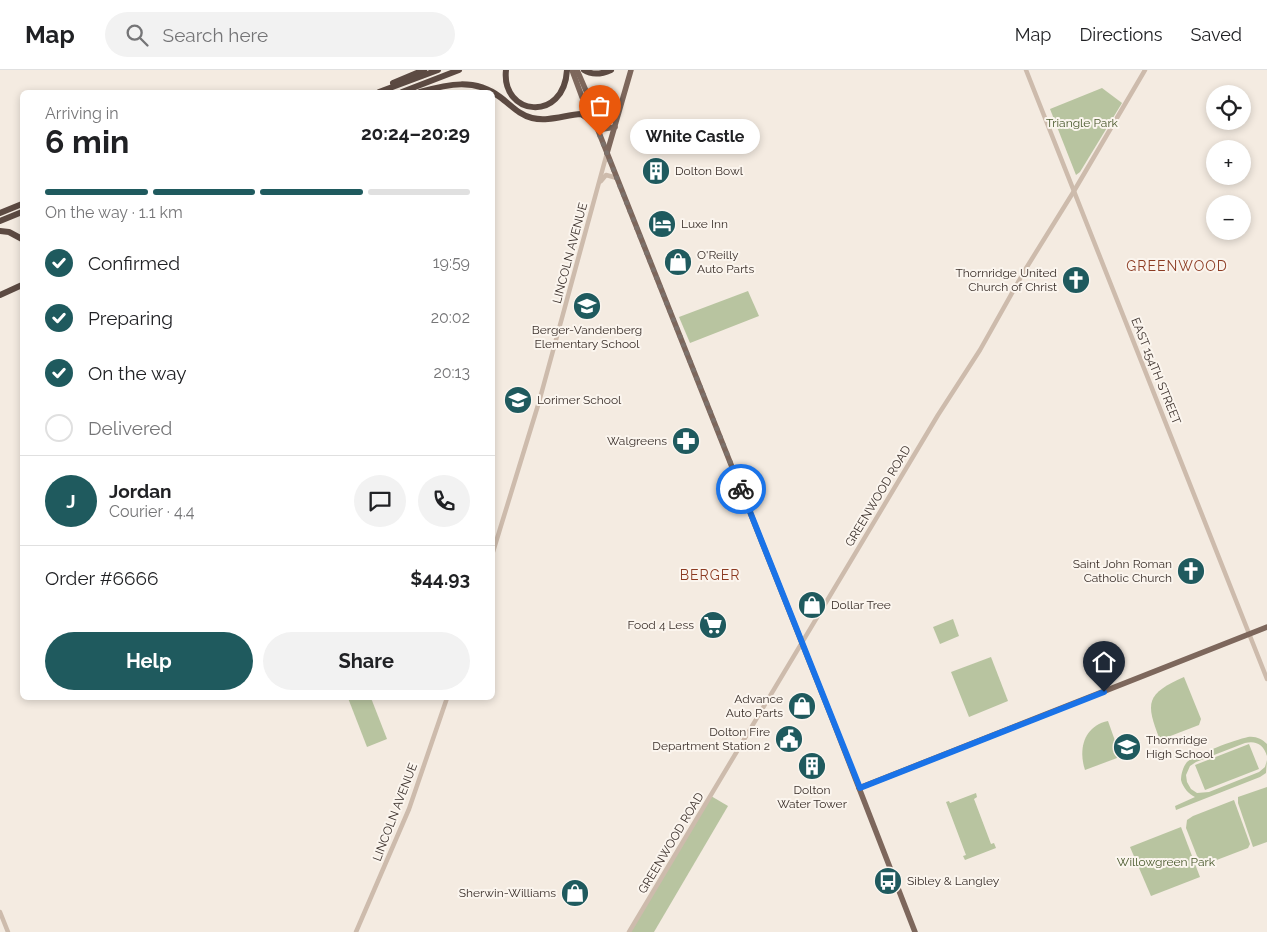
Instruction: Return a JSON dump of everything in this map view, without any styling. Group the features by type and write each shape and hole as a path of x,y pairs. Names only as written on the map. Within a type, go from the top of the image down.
{"highway":[{"path":"380,90 392,83 424,70"},
{"path":"383,90 438,70"},
{"path":"407,90 459,70"},
{"path":"506,70 508,89 512,96 525,106 532,107 550,103 558,98 566,81 567,70"},
{"path":"584,70 600,74 611,70"},
{"path":"428,90 452,84 472,84 489,90"},
{"path":"495,94 525,116 544,120 581,114 596,124"},
{"path":"0,213 20,205"},
{"path":"0,221 20,213"},
{"path":"0,231 9,232 20,238"},
{"path":"0,295 20,286"}],"main road":[{"path":"572,70 582,97 586,100"},
{"path":"577,70 586,93 586,100 860,788 915,932"},
{"name":"LINCOLN AVENUE","path":"607,153 631,70"},
{"path":"596,124 603,129 615,127"},
{"path":"860,788 1267,627"}],"street":[{"name":"EAST 154TH STREET","path":"1026,70 1267,679"},
{"name":"GREENWOOD ROAD","path":"630,932 938,415 980,350 1025,270 1145,70"},
{"name":"LINCOLN AVENUE","path":"495,546 538,407 607,153"},
{"path":"600,182 606,175 617,178"},
{"name":"LINCOLN AVENUE","path":"356,932 409,809 446,700"},
{"path":"0,912 8,932"}],"green space":[{"name":"Triangle Park","path":"1102,88 1122,103 1080,172 1076,175 1050,109"},
{"path":"748,291 759,316 690,343 679,317"},
{"path":"953,619 959,636 940,644 933,627"},
{"path":"991,657 1008,701 969,717 951,672"},
{"path":"1184,677 1201,719 1199,725 1160,740 1152,717 1152,701 1162,689"},
{"path":"349,700 372,700 387,739 367,747"},
{"path":"1108,721 1119,752 1117,758 1085,770 1082,754 1088,733 1093,728"},
{"path":"1248,737 1259,738 1267,744 1267,756 1259,744 1253,742 1245,743 1190,766 1186,775 1187,782 1191,789 1197,793 1209,792 1259,772 1265,767 1267,760 1266,773 1176,810 1175,806 1195,797 1186,790 1181,780 1182,771 1187,762 1207,751"},
{"path":"1249,744 1259,769 1205,790 1195,765"},
{"path":"1267,787 1267,842 1253,847 1238,803 1238,797"},
{"path":"976,793 977,797 974,799 991,844 994,843 996,848 965,860 963,856 966,855 946,802 949,801 950,803"},
{"path":"711,796 728,806 654,932 630,932"},
{"path":"1234,800 1250,844 1248,848 1201,866 1186,828 1187,820"},
{"name":"Willowgreen Park","path":"1181,827 1200,877 1151,896 1130,847"}],"way so far":[{"path":"600,136 741,489"}],"place":[{"name":"White Castle","path":"600,136"},
{"name":"Dolton Bowl","path":"656,171"},
{"name":"Luxe Inn","path":"662,224"},
{"name":"O'Reilly Auto Parts","path":"678,262"},
{"name":"Thornridge United Church of Christ","path":"1076,280"},
{"name":"Berger-Vandenberg Elementary School","path":"587,306"},
{"name":"Lorimer School","path":"518,400"},
{"name":"Walgreens","path":"686,441"},
{"name":"Saint John Roman Catholic Church","path":"1191,571"},
{"name":"Dollar Tree","path":"812,605"},
{"name":"Food 4 Less","path":"713,625"},
{"name":"Advance Auto Parts","path":"802,706"},
{"name":"Dolton Fire Department Station 2","path":"789,739"},
{"name":"Thornridge High School","path":"1127,747"},
{"name":"Dolton Water Tower","path":"812,766"},
{"name":"Sibley & Langley","path":"888,881"},
{"name":"Sherwin-Williams","path":"575,893"}],"district":[{"name":"GREENWOOD","path":"1177,266"},
{"name":"BERGER","path":"710,575"}],"route":[{"path":"741,489 860,788 1104,692"}]}
